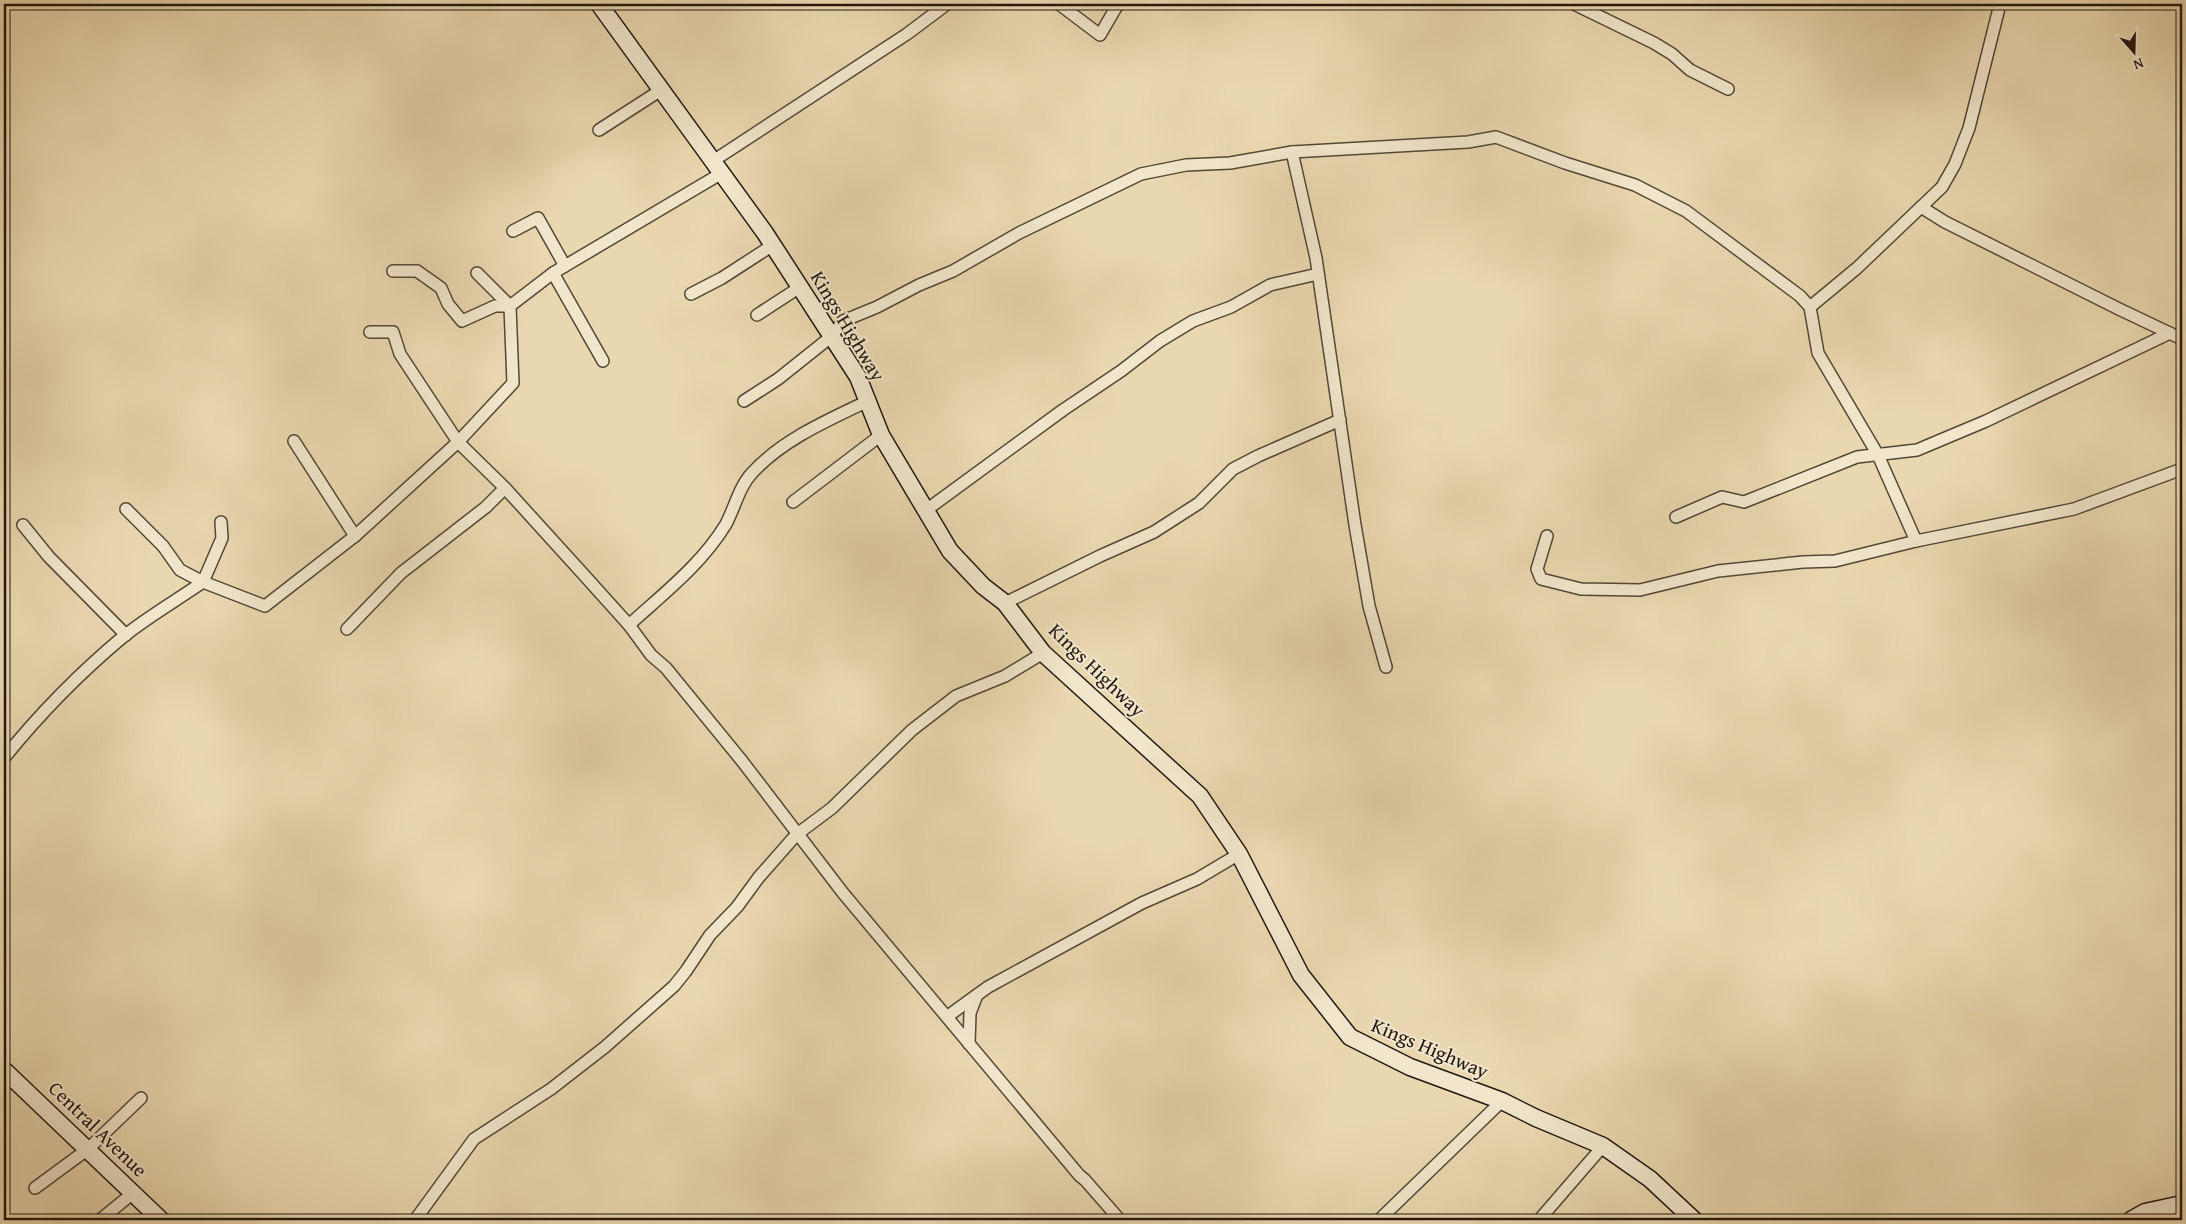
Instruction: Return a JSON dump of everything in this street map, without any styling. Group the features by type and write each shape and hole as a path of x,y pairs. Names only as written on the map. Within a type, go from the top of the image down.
{"street":[{"name":"Kings Highway","path":"599,4 773,245 832,336 858,378 881,435 950,551 983,586 1005,603 1043,653 1200,796 1238,854 1301,974 1350,1037 1410,1067 1502,1101 1536,1118 1603,1146 1650,1179 1689,1219"},
{"path":"393,271 417,271 441,288 448,304 462,321 495,306 510,306 553,273 717,167 947,4"},
{"path":"1059,4 1100,35 1118,4"},
{"path":"1574,4 1654,43 1690,70 1728,89"},
{"path":"1810,307 1857,268 1942,187 1955,164 1969,128 2000,4"},
{"path":"599,130 661,90"},
{"path":"744,401 778,379 832,336 843,321 877,307 919,284 953,272 1019,233 1141,174 1186,165 1230,164 1292,152 1468,142 1496,137 1565,163 1635,185 1686,211 1800,296 1810,307 1818,353 1878,456 1916,541"},
{"path":"1292,152 1318,274 1355,525 1369,606 1386,667"},
{"path":"1922,207 1945,222 2182,339"},
{"path":"513,231 538,218 565,266"},
{"path":"691,294 722,278 773,245"},
{"path":"126,509 163,546 180,570 203,582 265,606 355,536 458,442 513,383 510,306 477,273"},
{"path":"553,273 603,361"},
{"path":"925,511 1160,341 1194,321 1230,307 1270,285 1318,274"},
{"path":"757,315 800,287"},
{"path":"370,332 393,332 400,354 458,442 504,488 628,624 651,655 666,668 742,761 843,893 948,1016 969,1044 1079,1175 1086,1180 1120,1220"},
{"path":"1676,517 1722,497 1744,502 1857,456 1878,456 1916,450 1986,421 2170,333"},
{"path":"628,624 696,563 726,524 742,487 752,473 779,450 816,426 868,401"},
{"path":"1005,603 1154,532 1199,503 1233,469 1340,420"},
{"path":"793,502 881,435"},
{"path":"294,441 355,536"},
{"path":"1547,536 1536,569 1541,579 1581,589 1640,590 1718,570 1835,561 1916,541 2074,509 2182,469"},
{"path":"347,629 401,573 486,507 504,488"},
{"path":"4,758 25,732 126,635 203,582 222,538 221,522"},
{"path":"23,525 49,557 126,635"},
{"path":"415,1220 474,1139 551,1089 605,1047 674,986 710,935 737,907 759,877 796,834 832,808 912,730 956,696 1005,676 1043,653"},
{"path":"948,1016 977,995 1053,951 1142,903 1197,879 1238,854"},
{"path":"969,1044 970,1013 977,995"},
{"name":"Central Avenue","path":"4,1070 161,1220"},
{"path":"35,1188 88,1149 141,1098"},
{"path":"1379,1220 1502,1101"},
{"path":"1539,1220 1603,1146"},
{"path":"100,1220 133,1193"},
{"path":"2132,1220 2145,1212 2182,1204"}]}
